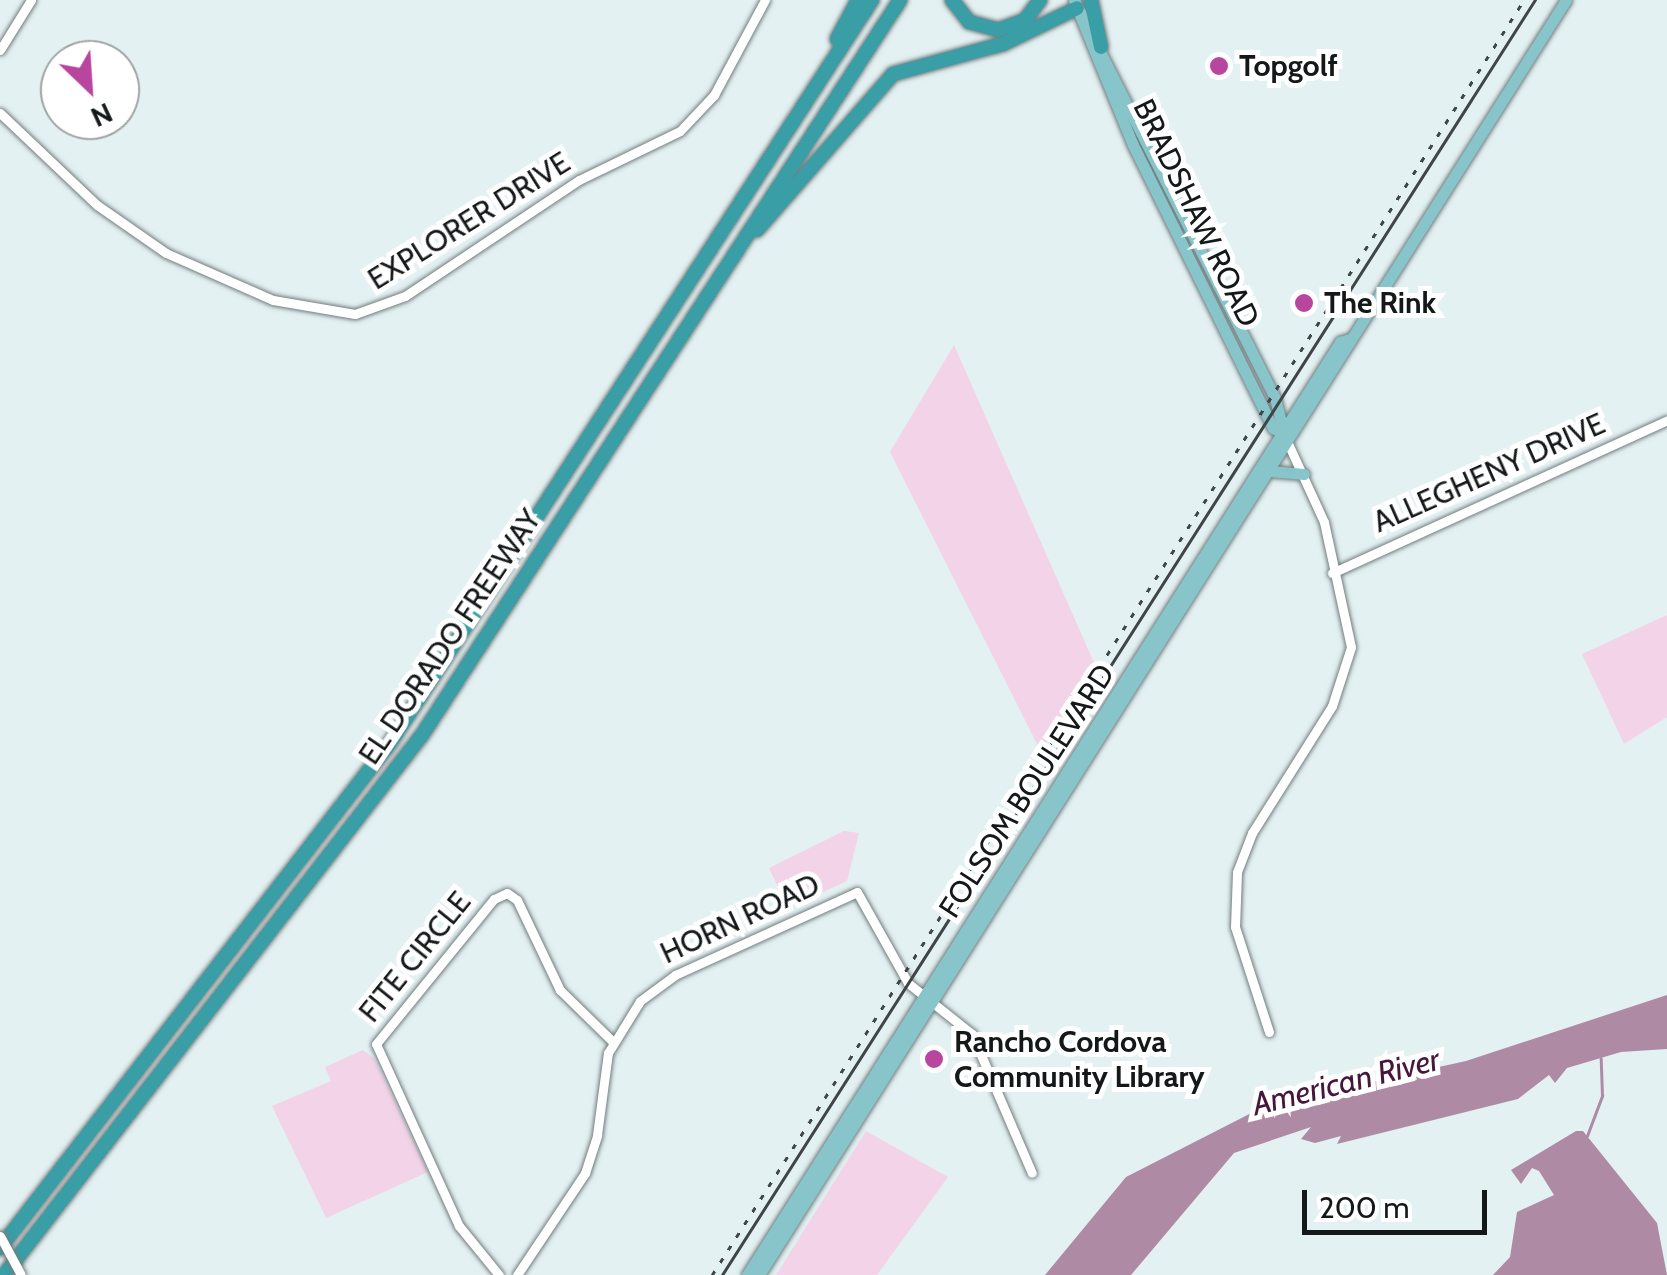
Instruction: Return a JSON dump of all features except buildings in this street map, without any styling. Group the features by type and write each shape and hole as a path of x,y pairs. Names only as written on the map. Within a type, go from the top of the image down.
{"highway":[{"path":"785,134 858,0"},
{"name":"EL DORADO FREEWAY","path":"0,1248 390,743 872,0"},
{"name":"EL DORADO FREEWAY","path":"4,1275 422,734 900,0"},
{"path":"952,0 969,22 998,30 1026,20 1040,0"},
{"path":"748,236 770,220 862,102 893,74 1004,44 1080,2 1101,47"}],"main road":[{"name":"FOLSOM BOULEVARD","path":"759,1275 866,1108 1019,850 1566,0"},
{"name":"BRADSHAW ROAD","path":"1080,2 1114,106 1273,428 1286,438"},
{"name":"BRADSHAW ROAD","path":"1101,47 1275,398 1286,438"},
{"path":"1114,106 1130,114 1149,143"},
{"name":"FOLSOM BOULEVARD","path":"748,1275 880,1068 1000,898 1269,471 1302,402 1340,342 1350,338"},
{"path":"1275,398 1291,406 1302,402"},
{"path":"1269,471 1304,474"},
{"path":"1000,898 1019,850"},
{"path":"866,1108 880,1068"},
{"path":"810,1195 828,1150"}],"street":[{"path":"0,50 31,0"},
{"name":"EXPLORER DRIVE","path":"0,113 97,205 166,253 273,300 355,314 406,296 579,180 680,131 714,95 765,0"},
{"name":"ALLEGHENY DRIVE","path":"1332,573 1667,420"},
{"name":"BRADSHAW ROAD","path":"1268,1032 1238,943 1234,887 1252,833 1348,668 1350,624 1332,573 1324,522 1286,438"},
{"name":"HORN ROAD","path":"517,1275 546,1241 588,1166 612,1041 640,1001 668,978 858,892 898,968 929,999"},
{"name":"FITE CIRCLE","path":"499,1275 459,1226 376,1044 494,898 507,894 517,900 568,1002 612,1041"},
{"path":"929,999 972,1034 1032,1173"},
{"path":"0,1236 21,1275"}],"shaded area":[{"path":"954,345 1095,665 1041,752 890,452"},
{"path":"1667,615 1667,717 1624,744 1582,654"},
{"path":"844,831 859,833 847,881 788,908 769,868"},
{"path":"1667,995 1667,1049 1621,1052 1567,1068 1555,1083 1549,1075 1518,1099 1337,1144 1341,1136 1315,1143 1301,1139 1311,1127 1234,1153 1131,1275 1045,1275 1126,1177 1267,1105 1466,1061"},
{"path":"363,1050 375,1059 428,1172 326,1218 272,1106 331,1081 325,1067"},
{"path":"866,1131 948,1177 877,1275 776,1275"},
{"path":"1576,1131 1583,1131 1657,1223 1667,1275 1493,1275 1510,1257 1517,1212 1554,1195 1539,1171 1532,1168 1521,1184 1511,1170"}],"waterway":[{"path":"1587,1136 1602,1096 1601,1059"}],"tram line":[{"path":"722,1275 1535,0"}],"railway":[{"path":"712,1275 1524,0"}],"place":[{"name":"Topgolf","path":"1219,66"},
{"name":"The Rink","path":"1304,303"},
{"name":"Rancho Cordova Community Library","path":"934,1059"}],"water label":[{"name":"American River","path":"1346,1082"}]}
